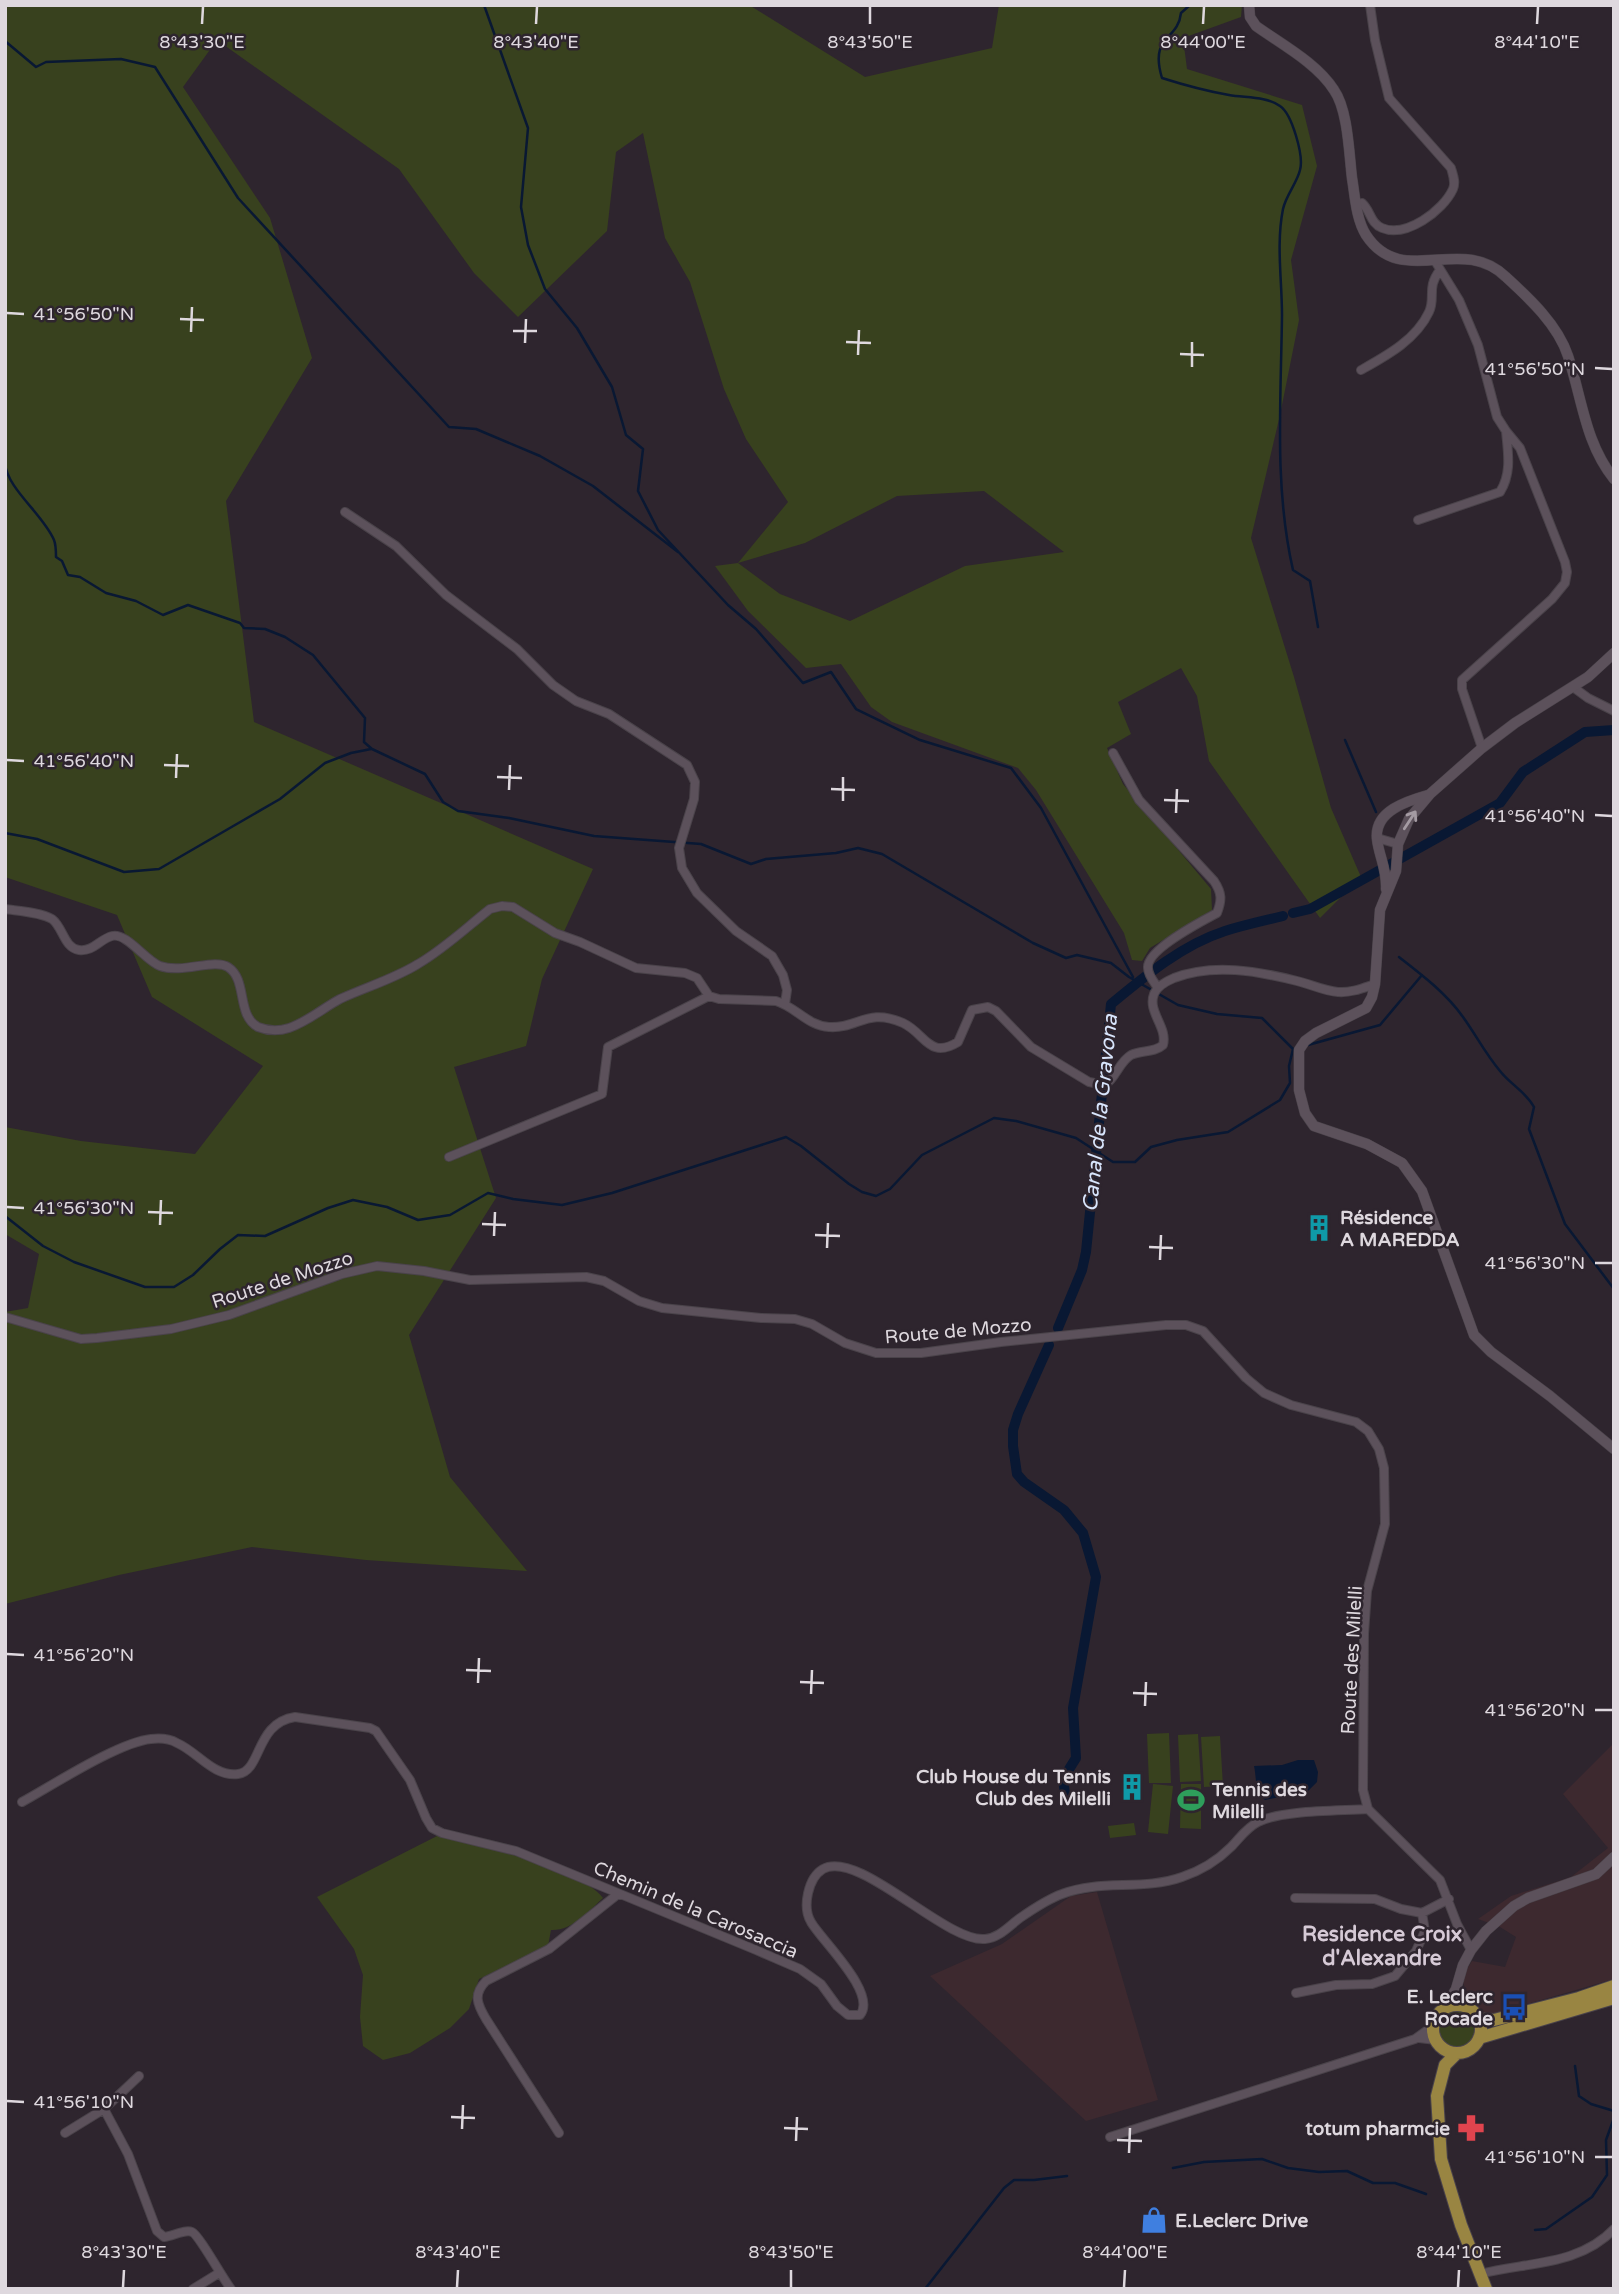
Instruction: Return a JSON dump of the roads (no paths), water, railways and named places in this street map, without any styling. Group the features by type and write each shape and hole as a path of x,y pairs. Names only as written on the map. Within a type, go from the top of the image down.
{"main road":[{"path":"1479,2019 1493,2020 1614,1986"},
{"path":"1443,2042 1470,2049 1479,2038 1614,1998"},
{"path":"1479,2038 1479,2019 1465,2006 1450,2006 1435,2020 1443,2042 1446,2066 1437,2096 1441,2159 1458,2215 1486,2289"}],"street":[{"path":"1249,5 1250,18 1256,26 1313,68 1335,90 1343,114 1356,205 1365,233 1376,247 1391,257 1438,265 1457,257 1474,258 1504,274 1550,323 1568,354 1582,412 1597,454 1614,479"},
{"path":"1356,205 1362,203 1372,221 1382,229 1407,229 1428,218 1453,189 1454,178 1451,168 1389,98 1375,40 1370,5"},
{"path":"1361,370 1390,353 1418,329 1431,310 1433,279 1438,265"},
{"path":"1438,265 1459,300 1478,345 1497,417 1520,448 1567,572 1565,583 1552,599 1462,680 1462,689 1482,748"},
{"path":"1418,520 1500,492 1506,483 1509,466 1506,432"},
{"path":"345,512 396,546 446,595 517,649 553,685 576,701 609,714 687,765 695,782 694,799 679,848 682,868 697,893 736,931 772,956 785,982 785,1004"},
{"path":"1614,653 1588,677 1515,723 1482,748 1430,794 1409,819 1398,844 1396,871 1379,920 1375,984 1366,1008 1316,1032 1299,1050 1299,1090 1305,1113 1314,1126 1367,1144 1402,1163 1422,1191 1474,1335 1491,1352 1614,1449"},
{"path":"1573,687 1614,711"},
{"path":"5,909 48,917 55,921 68,944 76,950 88,950 113,935 121,935 148,960 159,965 180,970 214,964 226,966 234,973 249,1020 258,1027 271,1031 287,1029 312,1018 338,1001 418,964 490,909 513,907 555,933 636,968 697,978 709,996 719,999 776,1001 785,1004 813,1024 840,1027 868,1016 904,1023 930,1046 940,1049 958,1042 972,1010 988,1007 1004,1018 1031,1047 1089,1082 1105,1085 1111,1081 1125,1059 1133,1054 1158,1050 1163,1045 1164,1031 1154,1011 1155,992 1148,968 1150,958 1173,939 1217,913 1221,902 1220,891 1214,881 1139,800 1114,753"},
{"path":"1386,896 1387,873 1377,838 1378,828 1386,813 1430,794"},
{"path":"1377,838 1398,844"},
{"path":"1155,992 1168,981 1211,969 1228,969 1295,980 1335,992 1347,992 1375,984"},
{"path":"449,1157 602,1094 608,1047 709,996"},
{"name":"Route de Mozzo","path":"5,1317 81,1339 171,1329 229,1315 342,1274 377,1266 470,1280 586,1277 604,1281 639,1301 662,1308 795,1319 812,1324 845,1343 876,1353 921,1353 1001,1342 1186,1325"},
{"name":"Route des Milelli","path":"1186,1325 1203,1331 1246,1378 1264,1393 1291,1405 1356,1422 1368,1431 1380,1449 1384,1468 1385,1524 1367,1591 1364,1634 1362,1763 1363,1790 1368,1809"},
{"name":"Chemin de la Carosaccia","path":"22,1802 113,1752 149,1739 177,1742 221,1772 237,1774 248,1768 267,1732 285,1718 295,1717 370,1728 382,1736 399,1762 432,1828 442,1833 516,1851 800,1969 821,1984 848,2014 860,2015 863,2001 854,1980 837,1953 809,1920 807,1898 811,1882 824,1869 836,1867 855,1872 954,1930 974,1939 986,1939 998,1936 1021,1917 1058,1895 1072,1890 1159,1884 1183,1877 1215,1861 1246,1830 1273,1816 1368,1809"},
{"path":"1368,1809 1434,1872 1471,1950"},
{"path":"1444,2009 1471,1950 1486,1931 1514,1906 1528,1898 1596,1874 1614,1857"},
{"path":"559,2133 486,2019 477,1996 479,1988 486,1981 549,1949 618,1894"},
{"path":"1295,1898 1375,1899 1401,1909 1422,1913 1449,1899"},
{"path":"1296,1993 1336,1985 1372,1984 1395,1976 1416,1951 1425,1931 1422,1913"},
{"path":"1455,1989 1465,2006"},
{"path":"1110,2137 1419,2038 1443,2042"},
{"path":"1419,2038 1443,2042"},
{"path":"65,2133 104,2109 139,2076"},
{"path":"104,2109 128,2154 157,2231 164,2237 192,2232 198,2237 231,2289"},
{"path":"1480,2274 1570,2257 1593,2247 1614,2229"},
{"path":"193,2289 219,2273"}],"water":[{"path":"1298,1760 1314,1760 1318,1772 1317,1782 1308,1791 1265,1800 1261,1797 1257,1789 1254,1766 1282,1765"}],"waterway":[{"path":"484,5 528,128 521,207 528,245 545,289 577,328 612,387 626,435 643,449 638,491 658,530 728,605 756,629 803,683 831,672 856,709 920,740 1011,768 1041,808 1133,977"},
{"path":"1190,5 1181,13 1175,29 1162,46 1159,54 1162,78 1212,92 1274,103 1289,117 1299,146 1300,170 1284,204 1280,235 1281,475 1293,570 1310,581 1318,627"},
{"path":"5,41 36,67 46,62 121,59 155,67 238,198 449,427 476,429 540,456 593,486 678,552"},
{"path":"5,463 7,473 18,492 49,530 55,542 56,557 62,561 68,575 80,577 106,593 136,601 163,615 188,605 240,623 244,628 265,629 285,637 313,655 365,718 364,742 372,749 425,774 443,802 458,811 509,818 594,836 701,844 751,864 766,859 836,853 858,848 882,854 1033,943 1066,958 1077,955 1111,963 1129,977 1178,1005 1217,1014 1262,1018 1293,1049"},
{"name":"Canal de la Gravona","path":"1293,913 1310,909 1500,803 1523,772 1585,732 1614,730"},
{"path":"1345,740 1376,812"},
{"path":"5,833 37,839 124,872 159,869 280,799 325,763 371,749"},
{"name":"Canal de la Gravona","path":"1058,1328 1082,1270 1086,1252 1111,1004 1151,972 1194,944 1225,931 1283,916"},
{"path":"1399,957 1449,1000 1500,1071 1534,1107 1529,1129 1565,1224 1614,1289"},
{"path":"1308,1045 1380,1025 1422,975"},
{"path":"5,1216 43,1246 74,1262 145,1287 174,1287 193,1275 238,1235 265,1236 353,1200 387,1207 418,1220 450,1215 488,1193 562,1205 612,1193 786,1137 849,1184 876,1196 890,1189 922,1155 994,1118 1016,1121 1076,1138 1113,1162 1135,1162 1151,1147 1228,1132 1280,1100 1290,1083 1289,1066 1295,1049"},
{"name":"Canal de la Gravona","path":"1049,1345 1018,1414 1013,1430 1013,1446 1017,1474 1064,1510 1083,1533 1096,1577 1073,1708 1076,1758 1063,1779 1065,1794"},
{"path":"1575,2066 1579,2096 1591,2104 1614,2111"},
{"path":"1535,2230 1546,2229 1592,2197 1607,2175 1606,2140 1614,2118"},
{"path":"1173,2168 1204,2162 1262,2159 1288,2168 1319,2172 1347,2171 1373,2183 1395,2183 1426,2194"},
{"path":"925,2289 1004,2188 1014,2180 1067,2176"}],"place":[{"name":"Résidence A MAREDDA","path":"1319,1228"},
{"name":"Club House du Tennis Club des Milelli","path":"1132,1787"},
{"name":"Tennis des Milelli","path":"1191,1800"},
{"name":"E. Leclerc Rocade","path":"1514,2007"},
{"name":"totum pharmcie","path":"1471,2128"},
{"name":"E.Leclerc Drive","path":"1154,2220"}],"district":[{"name":"Residence Croix d'Alexandre","path":"1382,1946"}]}
